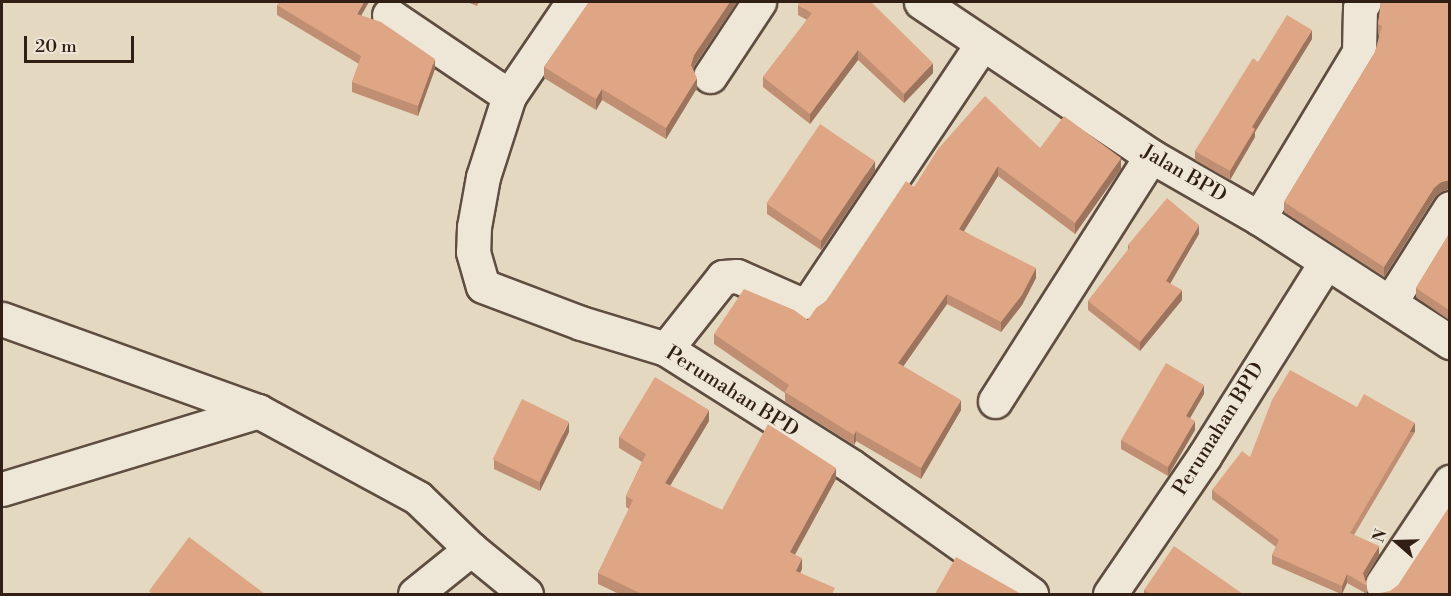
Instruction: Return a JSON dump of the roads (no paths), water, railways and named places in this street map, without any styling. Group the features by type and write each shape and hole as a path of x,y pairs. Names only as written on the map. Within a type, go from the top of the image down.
{"street":[{"path":"389,15 509,96 573,2"},
{"path":"710,76 759,2"},
{"name":"Jalan BPD","path":"921,2 1151,156 1259,218 1390,301 1449,342"},
{"path":"1259,218 1359,52 1360,8 1364,2"},
{"path":"666,349 723,277 736,276 798,303 810,301 982,44"},
{"name":"Perumahan BPD","path":"509,96 483,177 474,227 473,252 483,286 581,323 666,349 851,466 1030,594"},
{"path":"995,401 1151,156"},
{"path":"1390,301 1449,208"},
{"name":"Perumahan BPD","path":"1110,594 1205,455 1326,262"},
{"path":"2,319 258,411 418,498 471,549 526,594"},
{"path":"2,489 258,411"},
{"path":"1382,584 1449,482"},
{"path":"415,594 471,549"}]}
